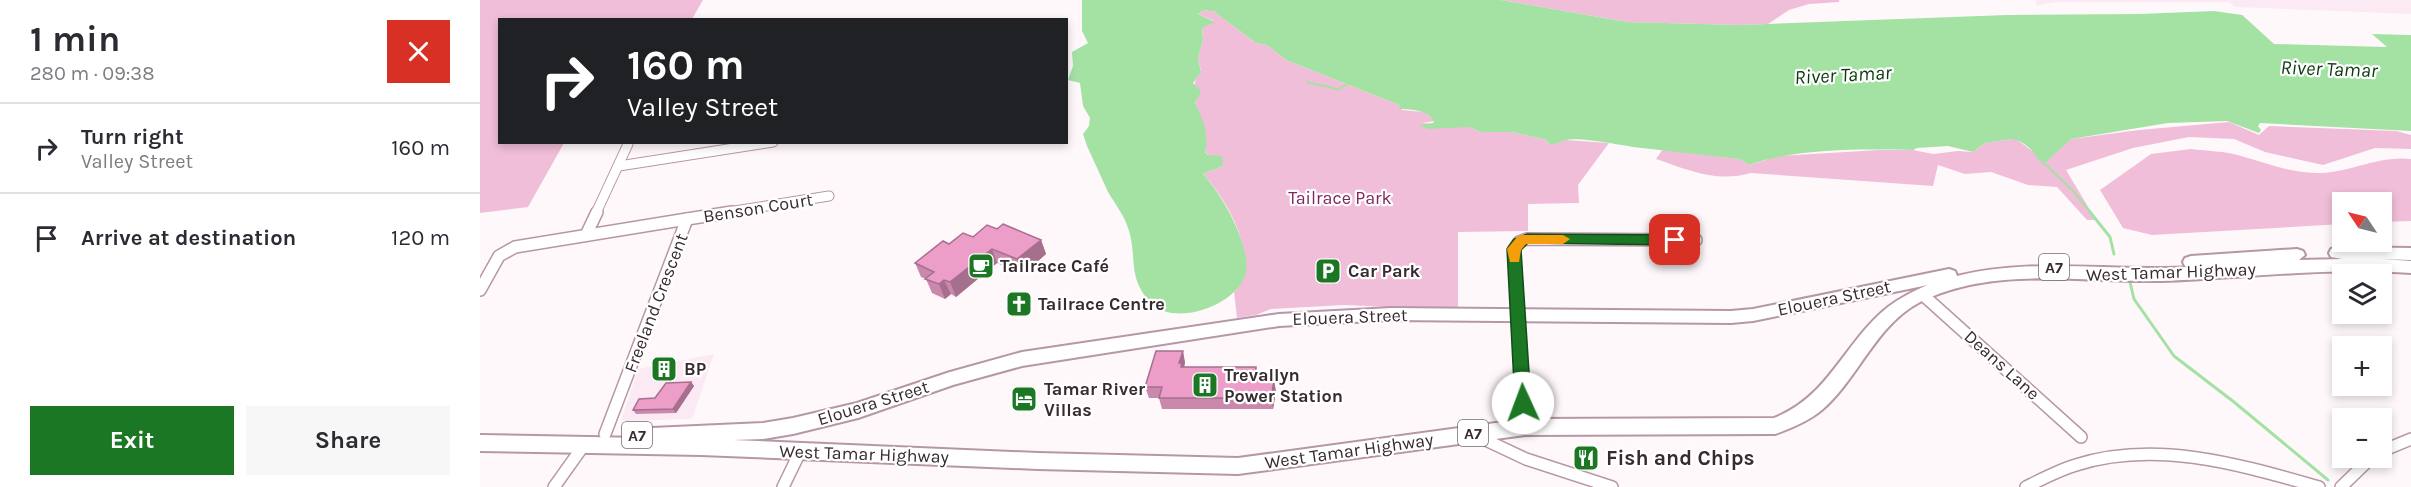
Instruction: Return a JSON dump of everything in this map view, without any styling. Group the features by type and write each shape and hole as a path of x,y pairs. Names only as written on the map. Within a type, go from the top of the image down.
{"highway":[{"name":"West Tamar Highway","path":"480,443 1163,466 1238,466 1517,428 1763,426 1797,419 1817,404 1882,323 1908,302 1919,288 1964,272 2006,268 2154,265 2322,253 2411,254"},
{"name":"West Tamar Highway","path":"1919,288 1962,280 2021,274 2161,275 2342,264 2411,267"},
{"name":"Elouera Street","path":"802,424 991,367 1071,350 1303,317 1391,314 1731,317 1919,288"},
{"name":"West Tamar Highway","path":"480,433 701,434 802,424"},
{"path":"798,452 802,424"}],"street":[{"path":"586,235 628,144"},
{"path":"619,166 760,144"},
{"name":"Benson Court","path":"687,219 830,196"},
{"name":"Freeland Crescent","path":"480,290 495,262 505,251 523,245 687,219 605,434"},
{"path":"1509,452 1506,439 1517,428 1518,316 1514,249 1519,242 1527,239 1696,240"},
{"name":"Deans Lane","path":"1919,288 2081,437"},
{"path":"1472,434 1526,459 1612,487"},
{"path":"2392,447 2411,439"},
{"path":"554,487 584,445"},
{"path":"783,487 798,452"},
{"path":"2026,487 2083,462 2122,455 2144,454 2204,459 2319,487"},
{"path":"2341,487 2361,468"}],"shaded area":[{"path":"2036,0 2411,0 2411,14 2235,7 2229,2 2057,2 2036,5"},
{"path":"714,354 692,419 621,421 638,369"}],"green space":[{"path":"480,0 703,0 693,18 498,18 498,144 563,144 528,207 480,213"},
{"path":"1501,0 1839,0 1839,2 1809,4 1789,10 1768,24 1740,25 1627,22"},
{"name":"Tailrace Park","path":"1204,10 1217,12 1256,43 1267,45 1286,60 1399,105 1402,110 1424,112 1435,121 1422,123 1469,127 1481,132 1512,132 1547,140 1549,144 1566,140 1609,143 1578,185 1579,203 1528,204 1528,231 1458,232 1458,310 1344,305 1271,309 1256,315 1237,318 1234,292 1242,279 1245,264 1243,248 1231,214 1222,198 1203,174 1223,166 1205,152 1205,132 1195,101 1195,81 1201,71 1198,59 1203,39 1202,28 1214,21 1198,14"},
{"path":"2229,122 2259,135 2269,126 2396,131 2411,135 2411,149 2375,148 2323,165 2265,152 2234,139 2189,137 2133,148 2066,170 2096,220 2087,220 2057,187 2028,185 1991,172 1965,174 1938,165 1933,186 1751,173 1726,177 1714,176 1656,159 1663,149 1739,159 1749,165 1779,156 1879,150 1913,150 1933,154 1973,152 1985,143 2012,139 2016,139 2035,153 2050,156 2071,139"},
{"path":"2191,149 2229,153 2307,173 2329,172 2399,158 2411,159 2411,221 2392,222 2392,192 2332,192 2332,225 2152,235 2123,228 2100,190 2151,154"}],"water":[{"name":"River Tamar","path":"1082,0 1501,0 1627,22 1740,25 2007,15 2214,11 2242,15 2411,21 2411,131 2260,123 2259,133 2227,121 2168,123 2071,139 2046,162 2038,160 2028,146 2012,139 1985,143 1973,152 1948,146 1913,150 1830,151 1788,155 1749,165 1739,159 1590,140 1573,139 1549,144 1547,140 1512,132 1481,132 1469,127 1428,129 1419,125 1433,123 1434,121 1427,114 1400,109 1399,105 1286,60 1267,45 1256,43 1216,12 1204,10 1198,14 1215,22 1202,28 1203,39 1198,59 1201,72 1193,83 1200,90 1200,95 1195,102 1206,133 1205,152 1208,155 1222,156 1223,166 1203,174 1233,220 1244,248 1246,272 1241,284 1220,303 1190,313 1176,313 1163,311 1152,304 1139,285 1134,267 1131,238 1126,223 1108,192 1083,134 1089,126 1090,118 1083,106 1080,83 1068,80 1073,66 1072,52 1088,43 1082,31"}],"pier":[{"path":"2239,12 2411,18 2411,35 2372,34 2387,47 2274,44"}],"building":[{"path":"1003,224 1041,240 1017,259 992,249 950,282 944,280 939,284 925,279 934,272 915,263 943,241 949,244 963,233 973,237 987,225 997,229"},
{"name":"Trevallyn Power Station","path":"1156,351 1183,351 1179,363 1182,363 1181,367 1256,367 1254,380 1274,380 1271,398 1159,398 1162,387 1145,387"},
{"path":"691,382 673,409 633,410 639,399 655,398 666,383"}],"waterway":[{"path":"1307,82 1337,90 1347,84"},
{"path":"2042,161 2074,192 2091,213"},
{"path":"2090,212 2110,237 2114,254"},
{"path":"2130,282 2134,299 2174,356 2234,402 2328,480"}],"slow traffic":[{"path":"1514,259 1514,249 1522,240 1563,239"}],"place":[{"name":"Tailrace Café","path":"981,266"},
{"name":"Car Park","path":"1328,271"},
{"name":"Tailrace Centre","path":"1019,304"},
{"name":"BP","path":"664,369"},
{"name":"Trevallyn Power Station","path":"1205,385"},
{"name":"Tamar River Villas","path":"1024,399"},
{"name":"Fish and Chips","path":"1586,458"}],"route":[{"path":"1523,403 1514,249 1519,242 1527,239 1675,240"}]}
